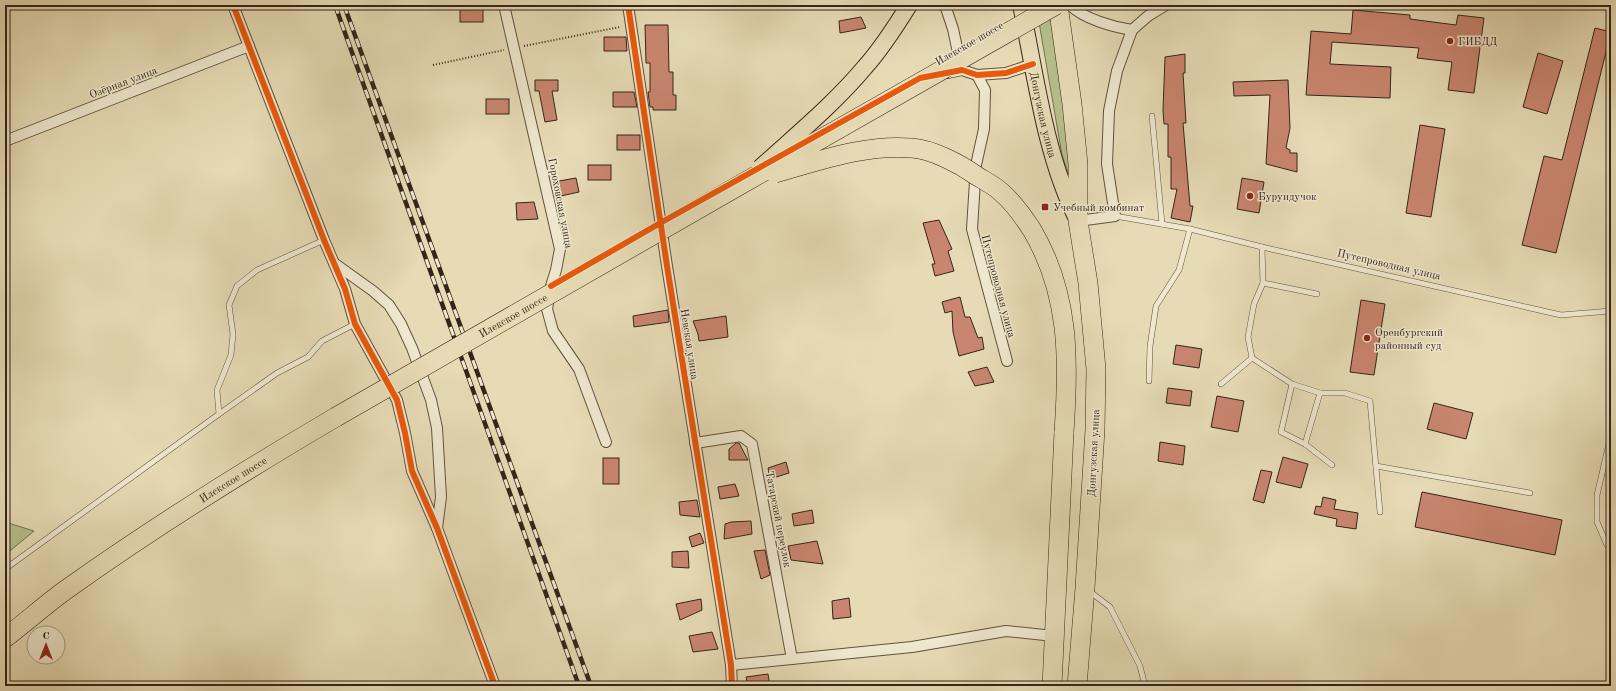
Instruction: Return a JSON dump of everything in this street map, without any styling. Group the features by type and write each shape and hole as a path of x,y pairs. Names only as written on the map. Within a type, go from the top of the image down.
{"highway":[{"name":"Илекское шоссе","path":"5,638 66,590 175,515 265,459 747,181 1057,5"},
{"name":"Донгузская улица","path":"1057,5 1072,104 1078,164 1078,221 1088,283 1096,370 1095,430 1085,588 1076,686"},
{"path":"747,181 855,151 887,148 912,148 947,158 971,171 1000,191 1023,215 1042,246 1054,278 1062,311 1067,345 1067,384 1052,686"}],"main road":[{"path":"747,181 832,103 860,72 894,29 909,5"},
{"name":"Донгузская улица","path":"1021,5 1055,165 1068,200 1078,221"}],"street":[{"path":"233,5 324,240 346,289 355,324 397,400 412,471 437,528 495,686"},
{"name":"Гороховская улица","path":"504,5 560,249 556,270 550,286 547,309 552,331 578,369 606,442"},
{"name":"Невская улица","path":"628,5 662,222 667,266 731,665 732,686"},
{"path":"945,5 956,42 962,70"},
{"path":"1070,5 1096,20 1115,27 1132,30"},
{"path":"1078,221 1115,216 1107,164 1109,111 1117,71 1132,30 1148,16 1166,5"},
{"name":"Озёрная улица","path":"5,140 250,46"},
{"path":"550,286 920,78 962,70 977,75 1006,73 1033,64"},
{"name":"Путепроводная улица","path":"977,75 985,90 984,129 976,165 972,229 1007,361"},
{"path":"334,262 373,291 388,306 401,324 412,348 431,400 437,428 441,497 437,528"},
{"name":"Татарский переулок","path":"695,443 741,436 752,444 792,659"},
{"path":"731,665 912,647 1006,631 1054,636"}],"lane":[{"path":"1152,116 1162,224"},
{"name":"Путепроводная улица","path":"1115,216 1190,229 1262,247 1561,315 1611,311"},
{"path":"1149,381 1150,346 1156,306 1179,270 1190,229"},
{"path":"219,414 217,390 231,355 233,334 229,305 237,286 257,270 324,240"},
{"path":"1262,247 1263,282 1254,304 1248,338 1252,358 1292,384 1320,393 1345,393 1370,402 1380,512"},
{"path":"1263,282 1317,294"},
{"path":"5,568 277,373 308,357 322,341 355,324"},
{"path":"1221,384 1252,358"},
{"path":"1292,384 1281,432 1305,444 1332,465"},
{"path":"1305,444 1320,393"},
{"path":"1611,435 1597,495 1597,522 1607,545 1611,545"},
{"path":"1376,466 1530,493"},
{"path":"1085,588 1110,607 1140,666 1145,686"}],"path":[{"path":"433,65 632,25"}],"green space":[{"path":"1036,5 1049,5 1071,154 1074,190 1062,155"},
{"path":"5,522 34,531 5,555"}],"building":[{"path":"460,7 483,7 483,22 460,22"},
{"path":"1353,10 1410,15 1410,19 1456,25 1458,15 1484,18 1474,93 1448,90 1452,62 1417,58 1419,48 1332,42 1330,64 1391,67 1390,98 1306,95 1311,31 1351,34"},
{"path":"861,17 866,28 840,33 839,21"},
{"path":"645,25 668,25 669,72 673,72 673,95 676,95 676,110 653,110 653,107 650,107 648,92 650,92 650,63 646,63"},
{"path":"1595,28 1611,32 1556,253 1522,245 1544,156 1562,160"},
{"path":"604,37 626,37 627,51 604,51"},
{"path":"1538,53 1563,61 1547,114 1523,107"},
{"path":"1185,54 1185,73 1183,73 1186,123 1183,123 1190,206 1193,206 1190,222 1171,218 1177,189 1171,189 1171,157 1168,157 1168,124 1164,124 1163,110 1165,57"},
{"path":"535,80 558,80 558,91 552,91 557,120 545,122 539,91 535,91"},
{"path":"1288,80 1290,128 1286,148 1290,150 1290,153 1297,153 1297,172 1266,164 1270,95 1234,96 1233,82"},
{"path":"613,92 634,92 637,107 613,107"},
{"path":"486,99 509,99 509,114 486,114"},
{"path":"1420,125 1445,129 1431,217 1406,213"},
{"path":"617,135 640,135 640,150 617,150"},
{"path":"588,165 611,165 611,180 588,180"},
{"path":"576,178 579,192 561,196 559,181"},
{"name":"Бурундучок","path":"1242,178 1264,182 1259,213 1237,209"},
{"path":"534,202 538,219 517,220 516,203"},
{"path":"939,220 952,249 948,251 954,271 935,276 932,264 935,264 923,223"},
{"path":"960,297 965,317 970,317 978,338 982,337 984,349 959,356 953,332 952,311 945,313 942,302"},
{"name":"Оренбургский районный суд","path":"1361,300 1385,304 1374,375 1350,372"},
{"path":"668,310 669,322 634,327 633,316"},
{"path":"726,316 728,337 699,341 693,321"},
{"path":"1176,345 1202,349 1199,368 1173,364"},
{"path":"987,367 994,382 975,386 968,372"},
{"path":"1168,388 1192,391 1190,406 1166,403"},
{"path":"1217,396 1244,401 1238,432 1211,427"},
{"path":"1434,403 1473,413 1466,439 1427,429"},
{"path":"1160,442 1185,446 1183,465 1158,461"},
{"path":"736,443 739,443 748,460 729,460 729,449"},
{"path":"1283,457 1308,464 1301,488 1276,482"},
{"path":"603,458 619,458 619,484 603,484"},
{"path":"786,462 789,473 770,479 768,468"},
{"path":"1261,470 1272,472 1264,503 1253,500"},
{"path":"735,484 739,496 720,499 718,487"},
{"path":"1422,492 1562,520 1555,555 1415,527"},
{"path":"1323,497 1336,500 1334,509 1358,513 1356,529 1336,526 1337,519 1314,514 1316,506 1321,507"},
{"path":"697,500 700,517 680,515 679,502"},
{"path":"812,510 814,523 794,526 792,514"},
{"path":"751,521 752,534 724,539 725,524 731,522"},
{"path":"700,533 704,543 692,547 689,537"},
{"path":"817,541 823,564 791,560 788,546"},
{"path":"765,550 770,575 761,579 754,551"},
{"path":"688,551 689,568 672,567 672,552"},
{"path":"849,598 851,617 833,619 832,601"},
{"path":"701,599 702,610 680,620 676,604"},
{"path":"712,632 718,649 693,652 689,636"},
{"path":"768,674 770,686 748,686 746,677"}],"railway":[{"path":"335,5 579,686"},
{"path":"344,5 591,686"}],"cycle path":[{"path":"233,5 324,240 345,289 355,324 397,400 412,471 437,528 495,686"},
{"path":"628,5 667,266 731,665 732,686"},
{"path":"551,286 662,222 920,78 962,70 977,75 1006,73 1033,64"}],"place":[{"name":"ГИБДД","path":"1450,41"},
{"name":"Бурундучок","path":"1250,196"},
{"name":"Учебный комбинат","path":"1045,207"},
{"name":"Оренбургский районный суд","path":"1367,338"}]}
